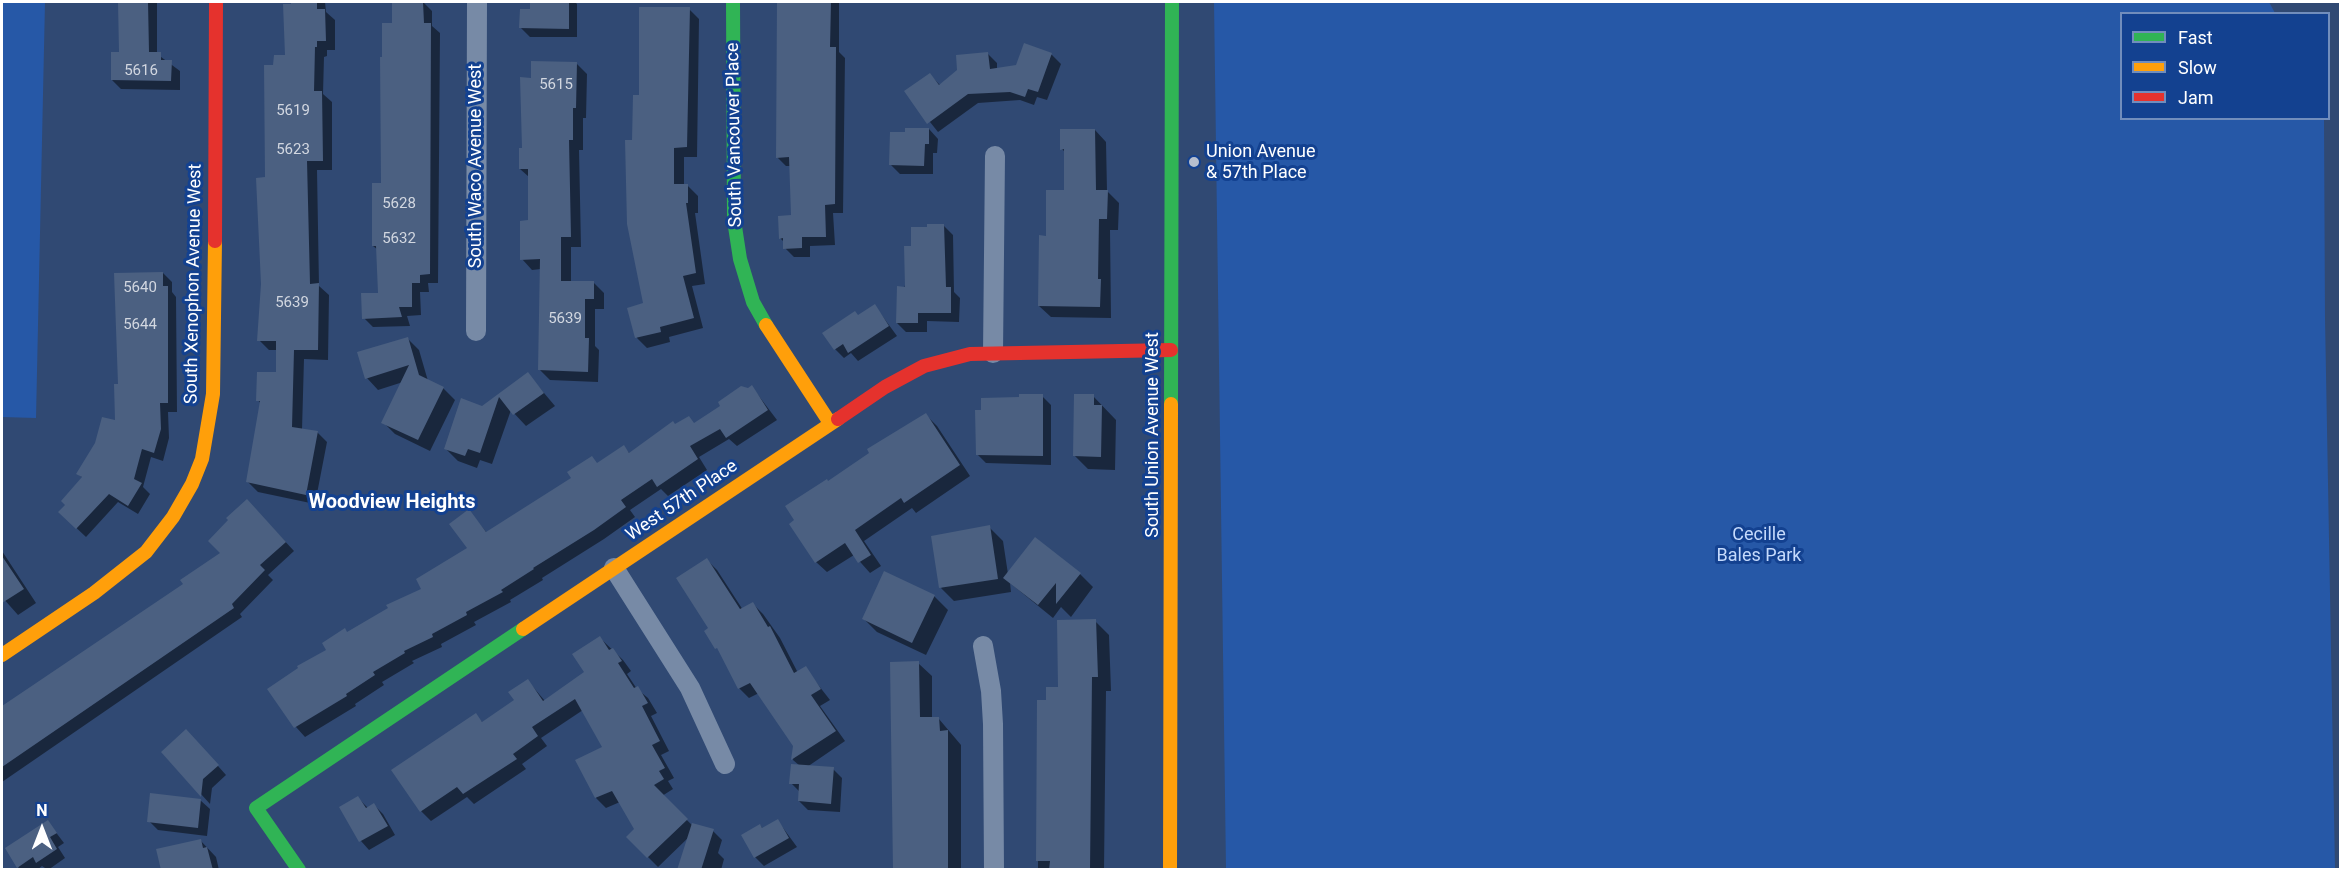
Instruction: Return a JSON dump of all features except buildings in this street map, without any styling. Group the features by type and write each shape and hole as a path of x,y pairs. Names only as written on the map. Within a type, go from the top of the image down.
{"street":[{"name":"South Xenophon Avenue West","path":"2,655 94,593 146,552 182,501 202,459 213,394 216,2"},
{"name":"South Waco Avenue West","path":"476,331 477,2"},
{"name":"South Vancouver Place","path":"733,2 734,220 740,259 753,302 777,344 830,423"},
{"name":"South Union Avenue West","path":"1170,870 1172,2"},
{"path":"993,352 995,156"},
{"name":"West 57th Place","path":"299,870 256,808 885,387 924,366 970,354 1171,350"},
{"path":"614,568 690,688 725,764"},
{"path":"983,646 991,691 993,724 994,870"}],"green space":[{"path":"2,2 45,2 36,418 2,417"},
{"name":"Cecille Bales Park","path":"1214,2 2269,2 2274,12 2120,12 2120,120 2324,120 2325,318 2335,869 1226,869"}],"traffic: fast":[{"path":"733,2 734,220 740,259 753,302 766,325"},
{"path":"1171,404 1172,2"},
{"path":"299,870 256,808 523,629"}],"traffic: slow":[{"path":"2,655 94,593 146,552 173,517 192,484 202,459 213,394 215,241"},
{"path":"766,325 830,423"},
{"path":"1170,870 1171,404"},
{"path":"523,629 838,419"}],"traffic: jam":[{"path":"215,241 216,2"},
{"path":"838,419 885,387 924,366 970,354 1171,350"}],"place":[{"name":"Union Avenue & 57th Place","path":"1194,162"}],"district":[{"name":"Woodview Heights","path":"392,503"}]}
